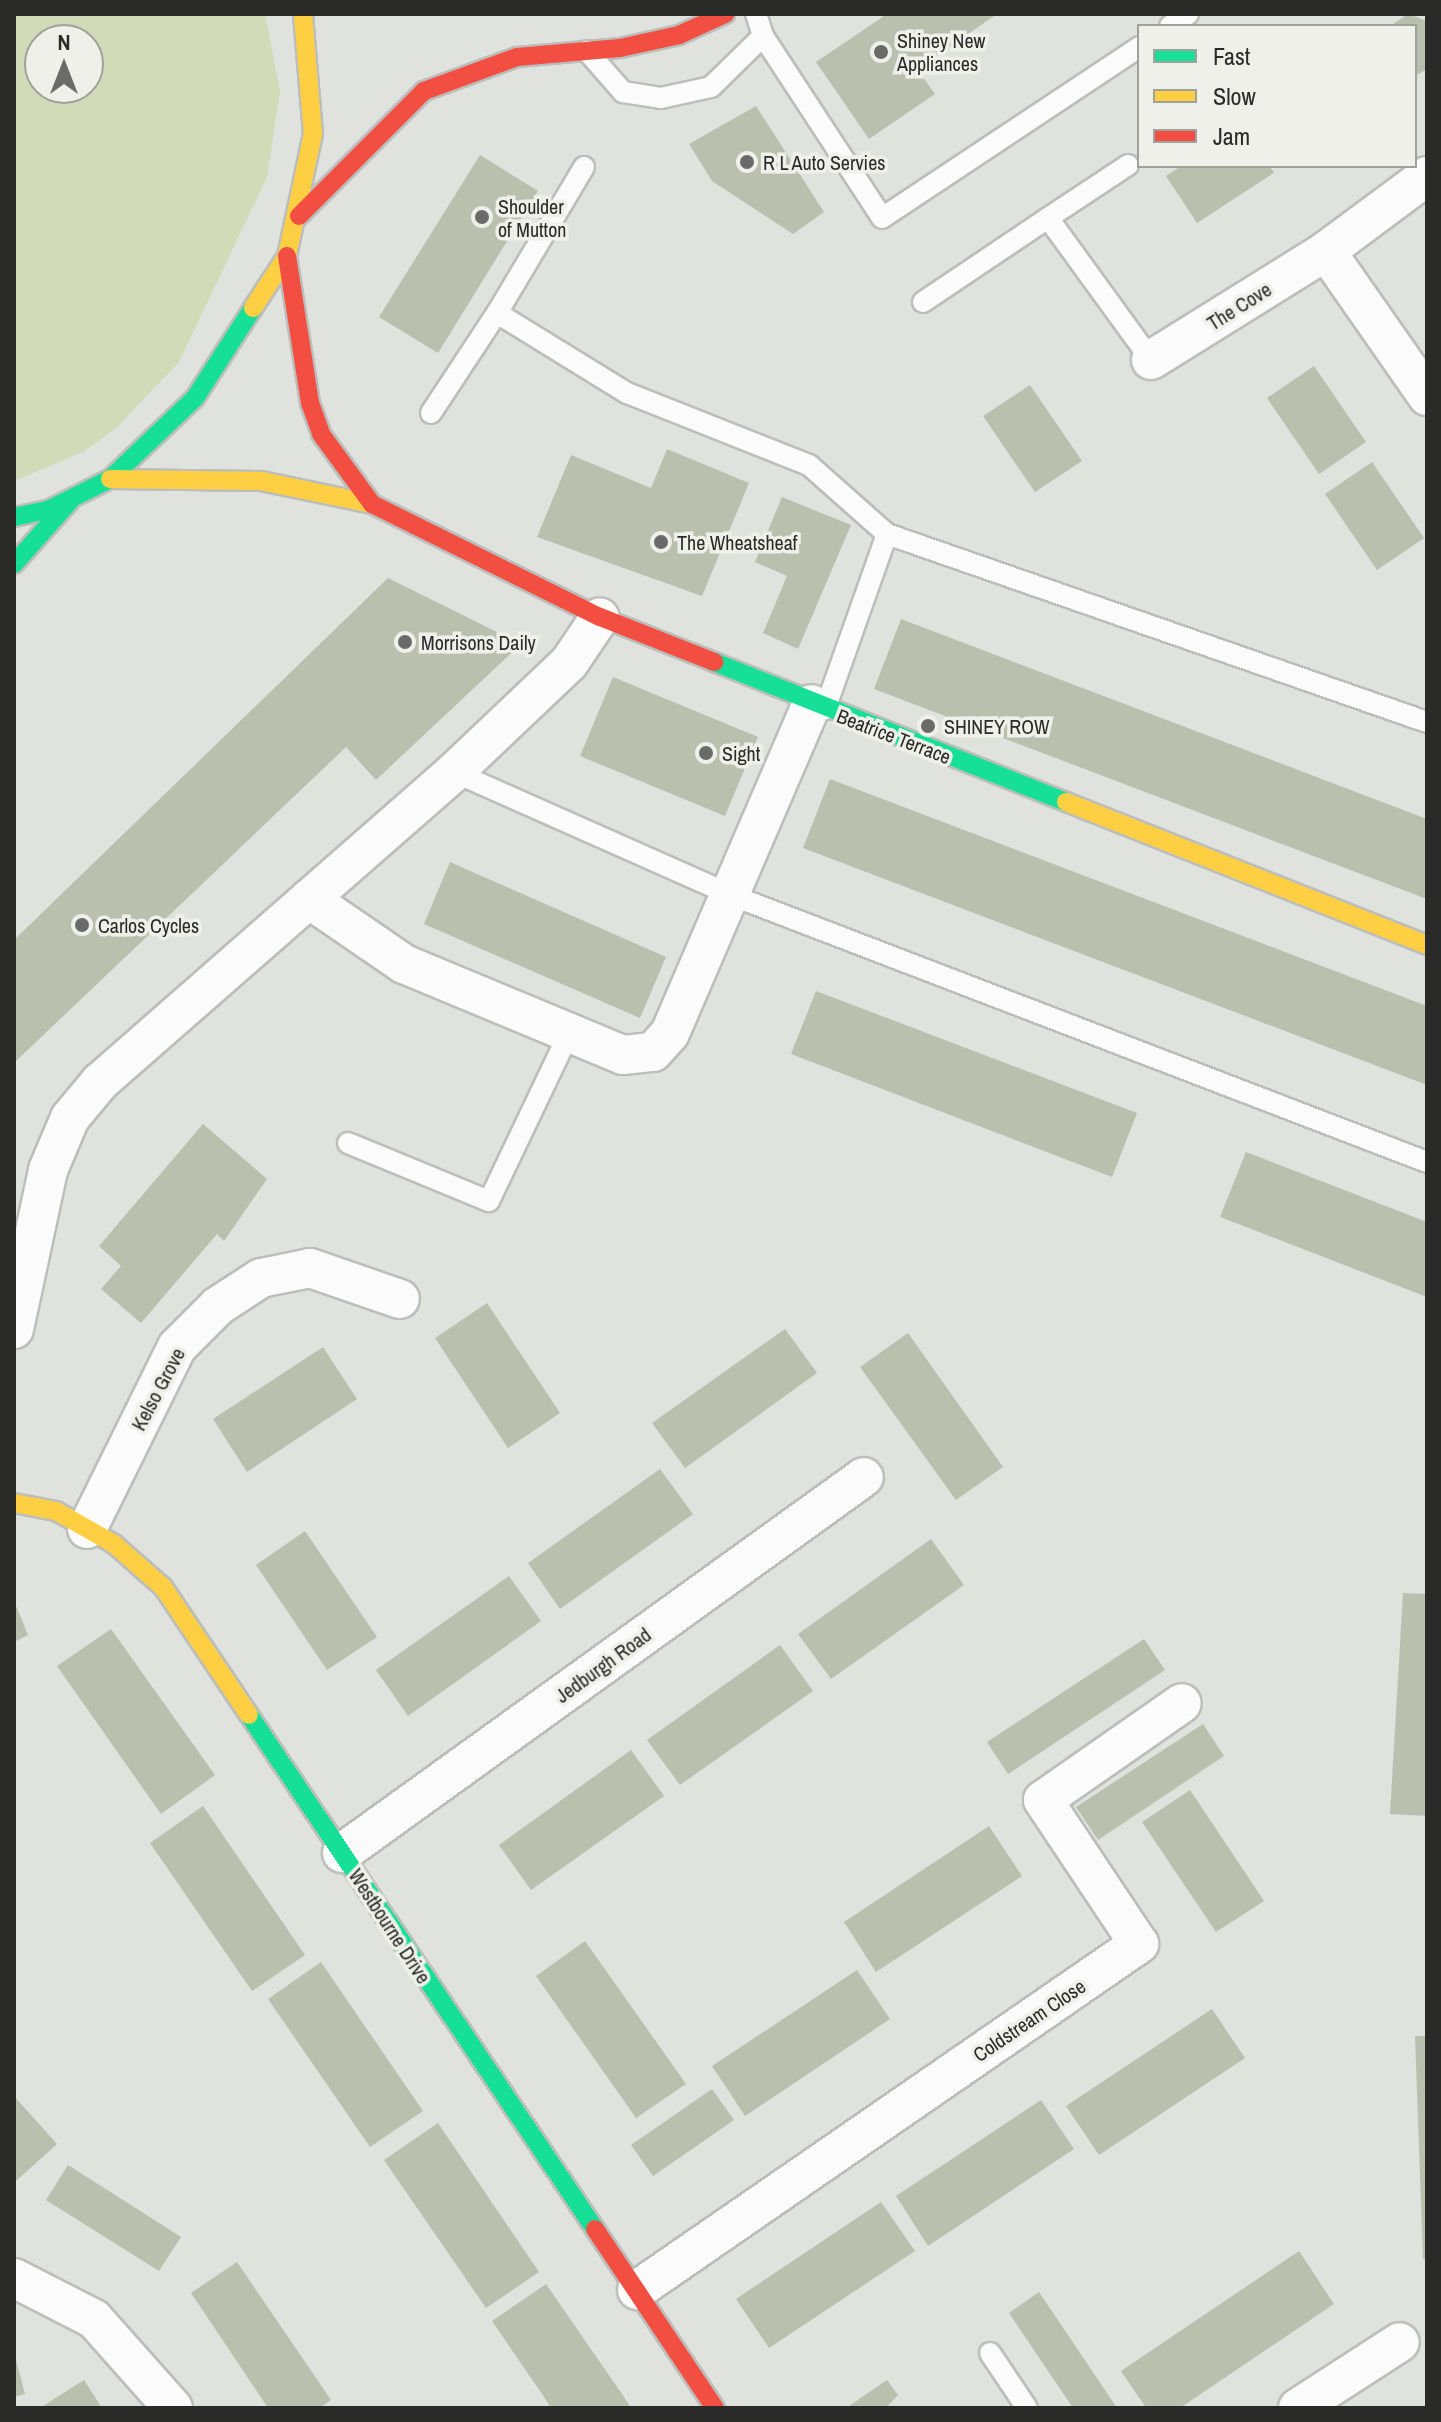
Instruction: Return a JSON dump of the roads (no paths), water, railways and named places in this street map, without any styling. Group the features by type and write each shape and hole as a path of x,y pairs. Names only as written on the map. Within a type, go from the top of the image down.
{"main road":[{"path":"14,517 70,501 110,479 195,398 287,256 299,216 313,134 303,14"},
{"path":"299,216 424,91 517,57 587,51 679,35 725,14"},
{"path":"287,256 310,403 321,434 372,504"},
{"path":"110,479 261,481 372,504"},
{"path":"14,564 70,501"},
{"name":"Beatrice Terrace","path":"372,504 600,617 1427,945"},
{"name":"Westbourne Drive","path":"14,1503 56,1511 87,1529 163,1587 715,2408"}],"street":[{"name":"The Cove","path":"1151,360 1326,251 1427,176"},
{"path":"1326,251 1427,396"},
{"path":"14,1329 48,1170 70,1118 100,1082 454,772 569,663 600,617"},
{"path":"309,899 404,964 623,1055 653,1052 670,1033 818,706"},
{"name":"Kelso Grove","path":"87,1529 177,1347 218,1306 261,1278 310,1268 400,1299"},
{"name":"Jedburgh Road","path":"342,1853 864,1477"},
{"name":"Coldstream Close","path":"637,2290 1139,1944 1043,1800 1182,1703"},
{"path":"14,2278 94,2319 173,2408"},
{"path":"1298,2408 1400,2342"}],"lane":[{"path":"756,14 763,36 882,218 1137,48"},
{"path":"587,51 623,92 661,98 711,87 763,36"},
{"path":"923,302 1128,165"},
{"path":"431,413 497,313 584,167"},
{"path":"1048,218 1151,360"},
{"path":"497,313 627,393 809,465 887,534 1427,722"},
{"path":"818,706 887,534"},
{"path":"454,772 731,895 1427,1162"},
{"path":"348,1143 489,1201 569,1033"},
{"path":"990,2353 1027,2408"}],"place":[{"name":"Shiney New Appliances","path":"881,52"},
{"name":"R L Auto Servies","path":"747,162"},
{"name":"Shoulder of Mutton","path":"482,217"},
{"name":"The Wheatsheaf","path":"661,542"},
{"name":"Morrisons Daily","path":"405,642"},
{"name":"SHINEY ROW","path":"928,726"},
{"name":"Sight","path":"706,753"},
{"name":"Carlos Cycles","path":"82,925"}]}
